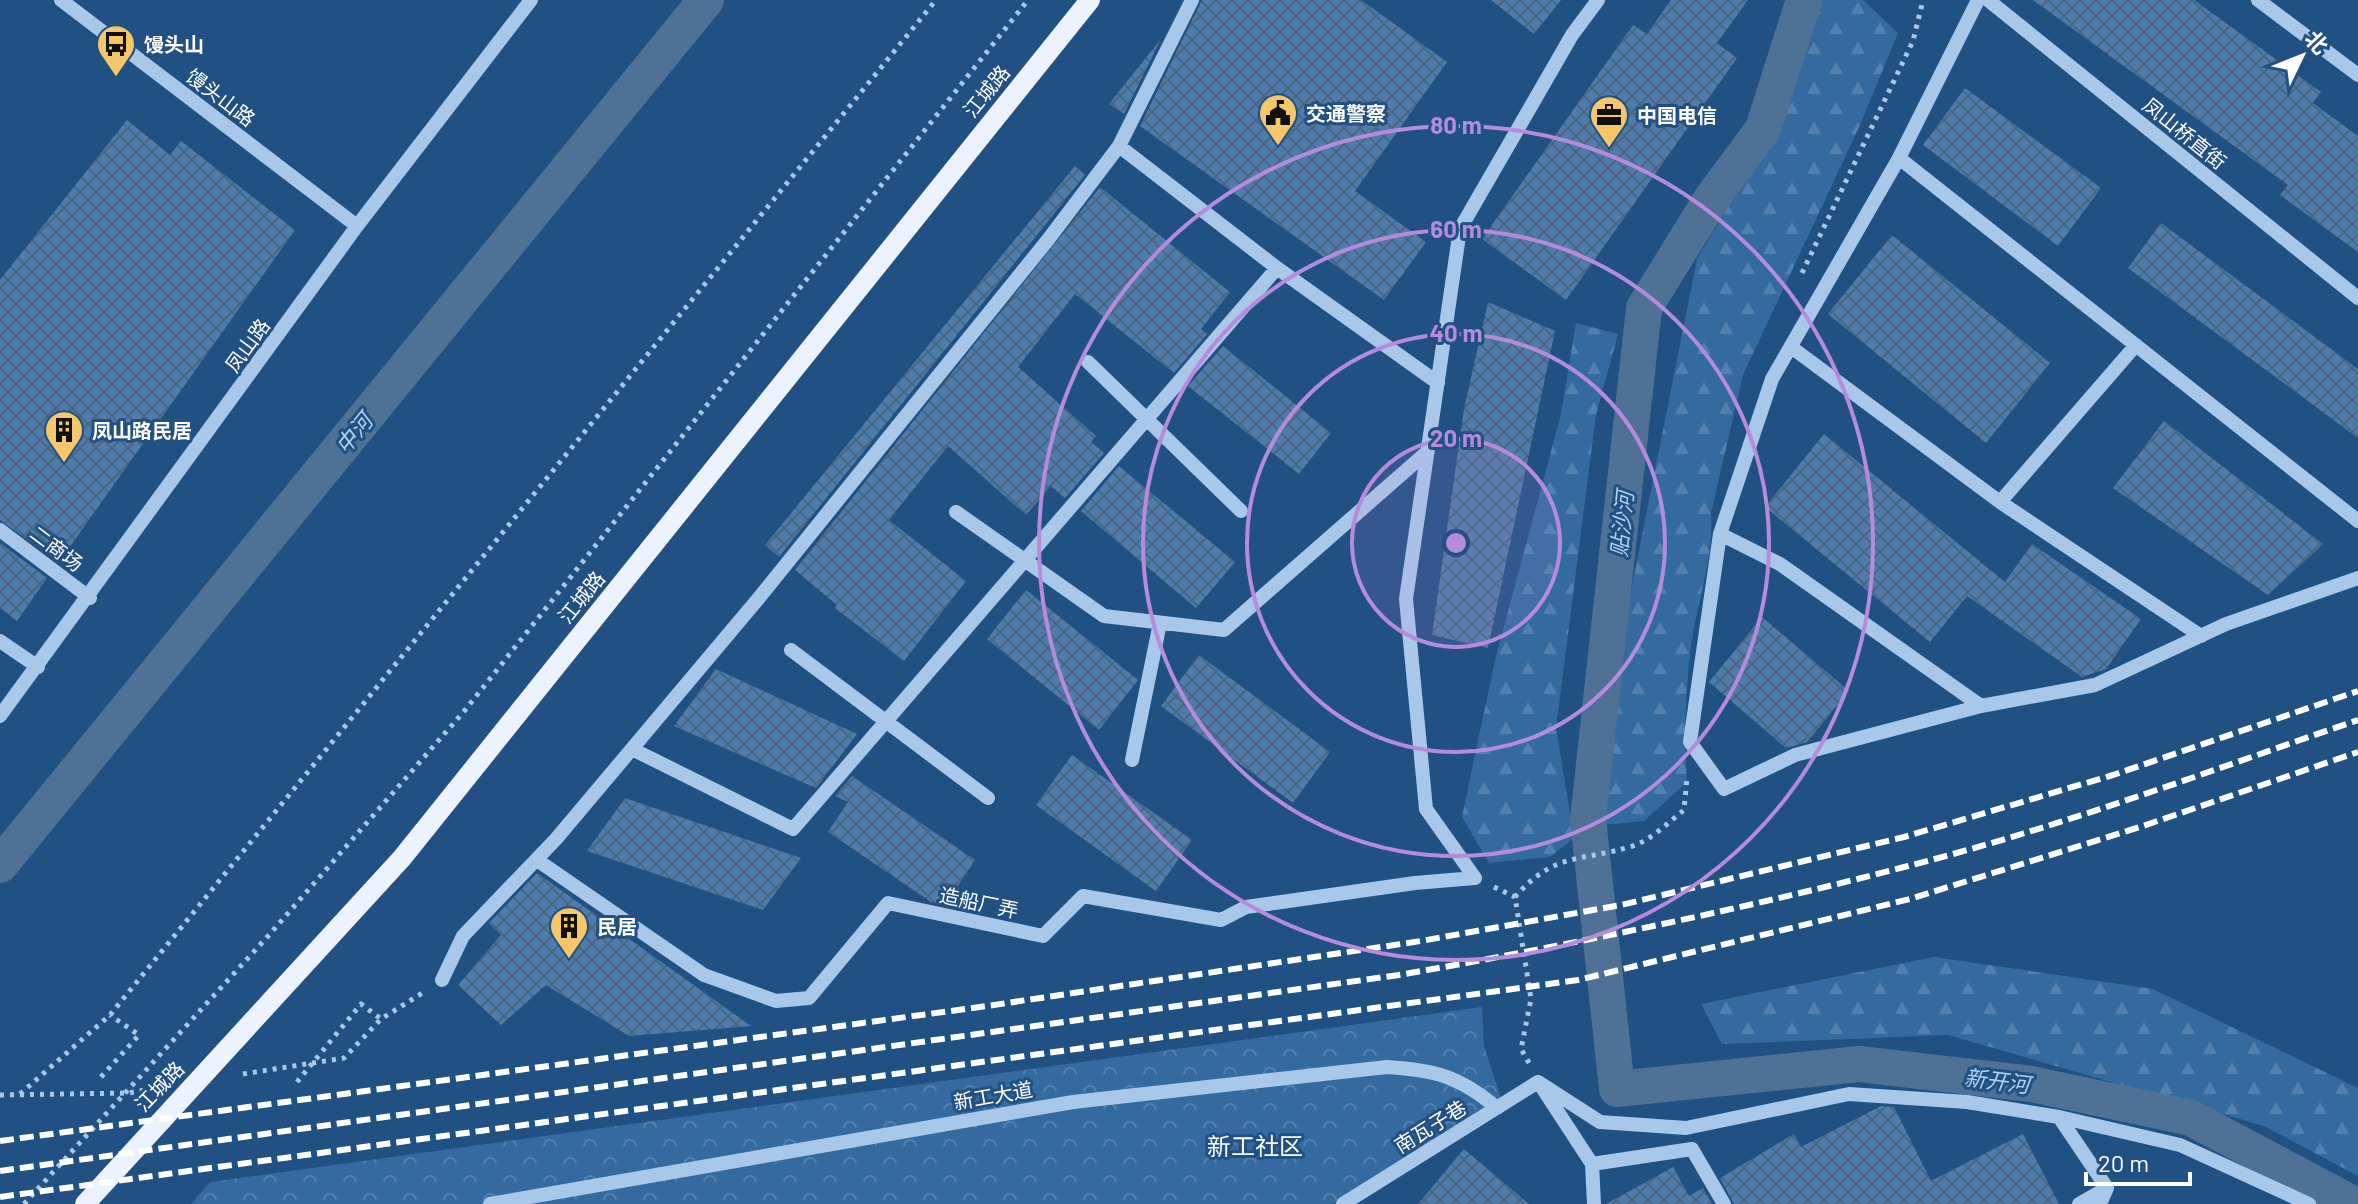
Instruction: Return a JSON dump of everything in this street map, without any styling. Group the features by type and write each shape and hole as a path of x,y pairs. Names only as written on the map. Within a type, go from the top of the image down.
{"main road":[{"name":"江城路","path":"85,1204 402,858 1090,0"}],"street":[{"name":"馒头山路","path":"61,0 357,226"},
{"name":"凤山路","path":"0,716 90,598 357,226 531,0"},
{"path":"442,980 463,936 537,860 632,749 868,463 1119,146 1192,0"},
{"path":"956,512 1104,616 1224,630 1427,452 1460,229 1572,35 1598,0"},
{"path":"1978,0 1899,158 1772,379 1720,534 1690,742 1724,789 1795,755 1981,706 2095,685 2201,636 2358,578"},
{"name":"凤山桥直街","path":"1988,0 2358,298"},
{"path":"2258,0 2358,75"},
{"path":"1119,146 1277,268 1438,383"},
{"path":"1899,158 2358,521"},
{"path":"632,749 793,829 1277,268"},
{"path":"2000,502 2136,345"},
{"path":"1791,347 2000,502 2201,636"},
{"path":"1088,362 1241,511"},
{"name":"造船厂弄","path":"537,860 704,975 776,1001 809,998 888,903 1043,936 1083,896 1221,920 1246,907 1415,883 1475,878 1426,809 1406,599 1427,452"},
{"name":"二商场","path":"0,530 90,598"},
{"path":"1720,534 1780,564 1981,706"},
{"path":"1132,760 1160,623"},
{"path":"0,641 38,667"},
{"path":"791,650 988,798"},
{"name":"新工大道","path":"490,1204 1073,1102 1387,1067 1430,1070 1470,1086 1497,1108"},
{"path":"1538,1082 1600,1122 1686,1128 1849,1094 1967,1102 2059,1117 2180,1145 2309,1204"},
{"path":"1538,1082 1592,1164 1594,1204"},
{"name":"南瓦子巷","path":"1343,1204 1538,1082"},
{"path":"2059,1117 2107,1188"},
{"path":"1592,1164 1692,1149 1724,1204"},
{"path":"2079,1204 2107,1188"},
{"path":"2100,1204 2107,1188"}],"path":[{"path":"20,1094 110,1015 936,0"},
{"path":"24,1204 269,935 466,709 1028,0"},
{"path":"1538,1082 1521,1049 1531,999 1514,899 1535,875 1563,860 1636,845 1684,810 1690,742"},
{"path":"344,1058 381,1019 442,980"},
{"path":"297,1082 361,1004 381,1019"},
{"path":"101,1077 139,1035 110,1015"}],"green space":[{"path":"1821,0 1863,0 1898,33 1860,125 1743,375 1711,513 1708,563 1691,647 1686,714 1687,782 1644,821 1600,825 1626,616 1697,259 1775,126 1808,20"},
{"path":"1576,323 1618,334 1596,415 1556,728 1574,838 1550,857 1489,863 1462,817 1495,660 1561,414"},
{"path":"1934,957 2153,989 2358,1088 2358,1176 2264,1126 1948,1035 1722,1044 1701,1004"},
{"path":"1482,1007 1484,1046 1503,1104 1346,1201 1329,1204 191,1204 210,1182"}],"building":[{"name":"交通警察","path":"1202,0 1361,0 1447,62 1355,191 1426,242 1384,300 1140,126"},
{"path":"1491,0 1561,0 1534,34"},
{"name":"中国电信","path":"1671,0 1748,0 1717,43 1737,58 1566,300 1482,239 1633,25 1647,34"},
{"path":"2033,0 2194,0 2321,92 2313,103 2358,136 2358,252 2280,195 2288,185"},
{"path":"1161,39 1124,114 1109,104"},
{"path":"1965,88 2101,188 2058,246 1923,145"},
{"name":"凤山路民居","path":"127,120 170,155 181,141 295,230 59,562 0,520 0,280"},
{"path":"1075,166 1085,175 779,557 765,545"},
{"path":"1100,187 1230,292 1201,329 1207,334 1174,373 1075,294 1018,367 1096,436 1091,442 1104,453 1065,498 1051,486 1026,515 948,446 889,520 966,581 904,661 835,608 837,605 795,570"},
{"path":"2161,223 2358,369 2358,438 2128,268"},
{"path":"1892,235 2050,363 1986,443 1828,314"},
{"path":"1488,302 1555,331 1488,648 1432,635 1464,409"},
{"path":"1223,346 1331,433 1299,474 1188,386"},
{"path":"2164,421 2323,544 2268,595 2113,488"},
{"path":"1824,434 2005,582 2032,544 2141,619 2106,669 2082,677 1967,596 1930,642 1765,507"},
{"path":"1119,466 1235,562 1196,608 1081,511"},
{"path":"0,543 47,578 17,621 0,608"},
{"path":"1026,590 1138,680 1099,730 987,639"},
{"path":"1762,617 1849,691 1807,742 1786,748 1709,682"},
{"path":"1199,655 1330,752 1293,803 1161,706"},
{"path":"716,669 857,734 816,788 674,726"},
{"path":"1072,755 1192,840 1156,891 1036,805"},
{"path":"852,776 975,860 945,905 931,902 828,832 848,802 835,796"},
{"path":"625,798 801,858 763,910 587,851"},
{"name":"民居","path":"537,873 751,1026 629,1036 546,985 501,1025 458,985 501,935 489,923"},
{"path":"1881,1106 1894,1107 1931,1181 2023,1134 2059,1204 1734,1204 1720,1178 1794,1134 1801,1147"},
{"path":"1464,1149 1529,1204 1418,1204"},
{"path":"1673,1167 1689,1196 1703,1188 1712,1204 1606,1204"}],"waterway":[{"name":"中河","path":"0,865 706,0"},
{"name":"贴沙河","path":"1804,0 1763,129 1712,198 1644,308 1588,819 1617,1089 1859,1064 2032,1084 2191,1118 2353,1204"}],"railway":[{"path":"0,1141 987,1006 1421,941 1621,905 1904,837 2113,775 2358,691"},
{"path":"0,1171 1399,975 1527,952 1782,897 1965,851 2134,798 2358,720"},
{"path":"0,1197 1578,980 1910,899 2140,827 2358,752"}],"place":[{"name":"馒头山","path":"116,78"},
{"name":"交通警察","path":"1278,147"},
{"name":"中国电信","path":"1609,149"},
{"name":"凤山路民居","path":"64,464"},
{"name":"民居","path":"569,960"}],"district":[{"name":"新工社区","path":"1255,1145"}],"water label":[{"name":"新开河","path":"1997,1080"}]}
